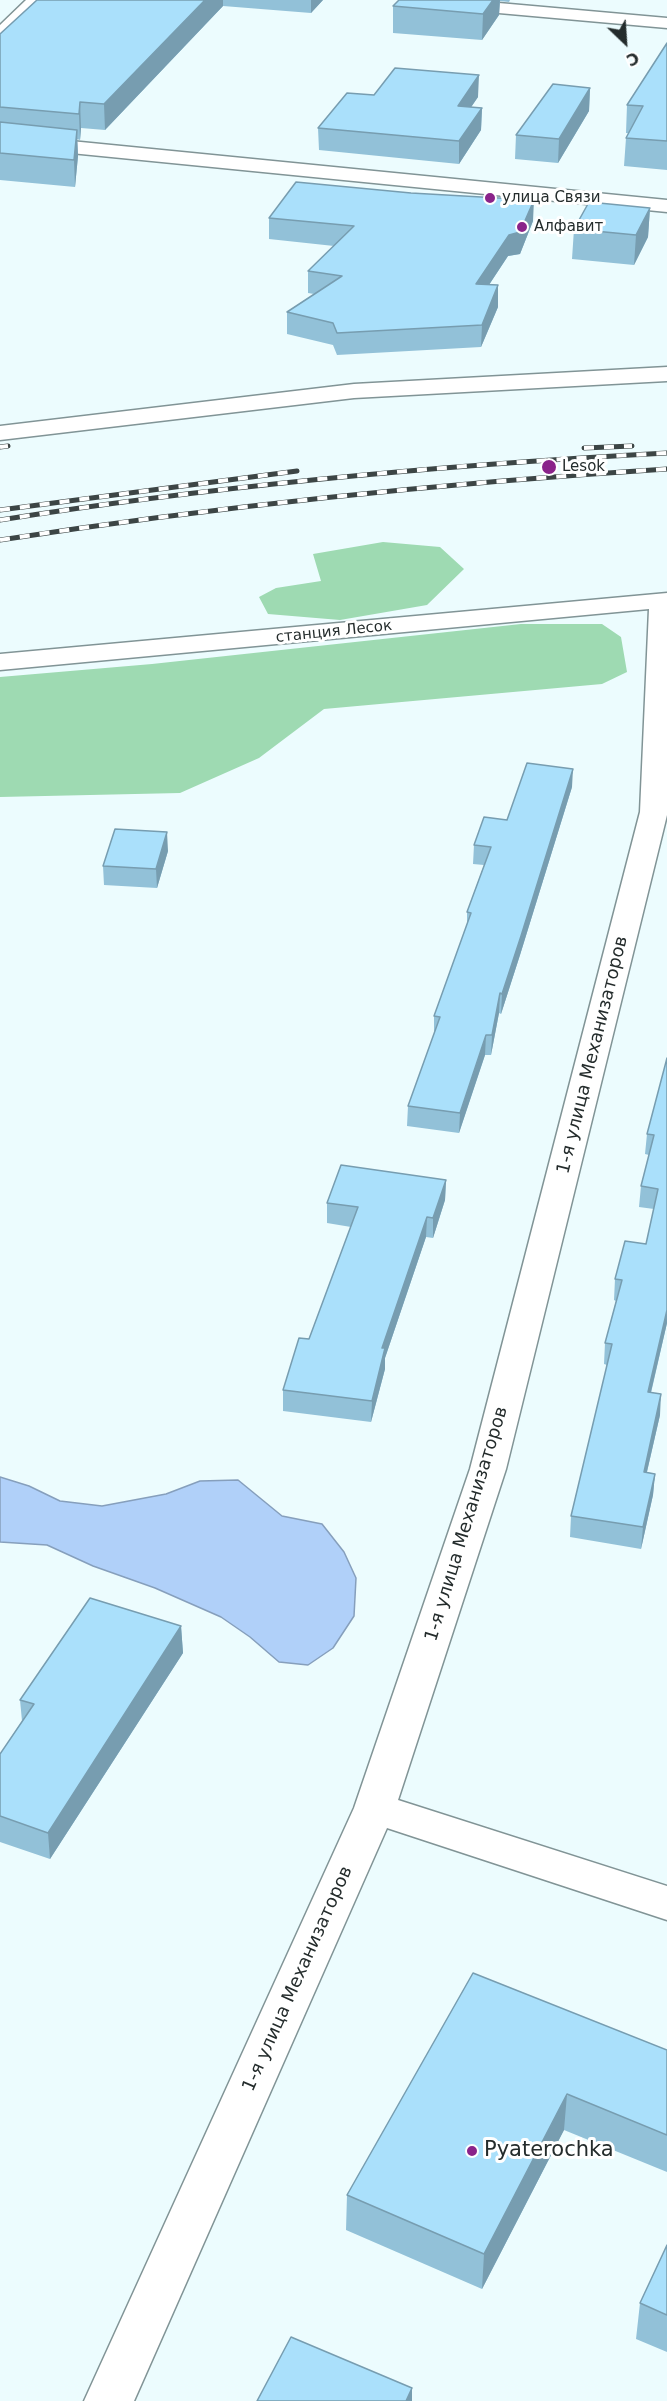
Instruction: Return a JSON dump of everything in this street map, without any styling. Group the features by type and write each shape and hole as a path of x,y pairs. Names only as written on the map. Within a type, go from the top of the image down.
{"street":[{"path":"0,34 36,0"},
{"path":"409,0 667,23"},
{"path":"0,140 667,206"},
{"path":"0,433 354,392 667,374"},
{"name":"станция Лесок","path":"0,662 665,600"},
{"name":"1-я улица Механизаторов","path":"109,2401 375,1808 488,1469 654,812 665,600"},
{"path":"375,1808 667,1903"}],"green space":[{"path":"383,542 440,547 464,569 427,605 340,620 268,614 259,597 276,588 321,581 313,554"},
{"path":"521,624 602,624 621,637 627,672 602,684 324,709 259,758 180,793 0,797 0,677 152,664"}],"water":[{"path":"0,1477 29,1486 60,1501 102,1506 166,1494 200,1481 238,1480 282,1516 322,1524 344,1552 356,1578 354,1616 333,1648 308,1665 279,1662 250,1637 221,1617 155,1588 93,1566 47,1545 0,1542"}],"building":[{"path":"37,0 205,0 104,104 80,102 79,114 0,107 0,34"},
{"path":"399,0 493,0 483,14 393,6"},
{"path":"667,43 667,141 626,138 643,106 627,105"},
{"path":"395,68 479,75 458,106 482,108 459,141 318,128 347,93 374,95"},
{"path":"553,84 590,88 559,139 516,135"},
{"path":"0,122 77,130 74,160 0,153"},
{"path":"296,182 411,193 534,200 520,232 509,235 476,284 498,285 482,325 337,333 333,323 287,312 342,276 308,271 354,226 269,218"},
{"path":"589,202 650,208 636,235 574,229"},
{"path":"527,763 573,769 521,936 502,994 500,993 492,1035 486,1035 460,1113 408,1106 440,1017 434,1016 471,913 467,912 491,847 474,845 484,817 507,820"},
{"path":"115,829 167,832 156,869 103,866"},
{"path":"667,1058 667,1310 648,1392 661,1394 644,1472 655,1474 643,1527 571,1516 612,1344 605,1343 622,1280 615,1279 625,1241 646,1244 658,1189 641,1186 654,1135 647,1134"},
{"path":"341,1165 446,1180 433,1218 427,1217 382,1348 385,1348 372,1401 283,1390 299,1338 309,1339 358,1207 327,1203"},
{"path":"90,1598 181,1626 48,1833 0,1816 0,1754 34,1704 20,1700"},
{"name":"Pyaterochka","path":"473,1973 667,2050 667,2135 567,2094 484,2254 347,2195"},
{"path":"667,2245 667,2315 640,2303"},
{"path":"291,2337 412,2388 406,2401 257,2401"}],"railway":[{"path":"0,447 8,446"},
{"path":"584,448 632,446"},
{"path":"0,520 166,496 332,478 667,453"},
{"path":"0,540 332,497 499,481 667,469"},
{"path":"0,510 297,471"}],"place":[{"name":"улица Связи","path":"490,198"},
{"name":"Алфавит","path":"522,227"},
{"name":"Lesok","path":"549,467"},
{"name":"Pyaterochka","path":"472,2151"}]}
